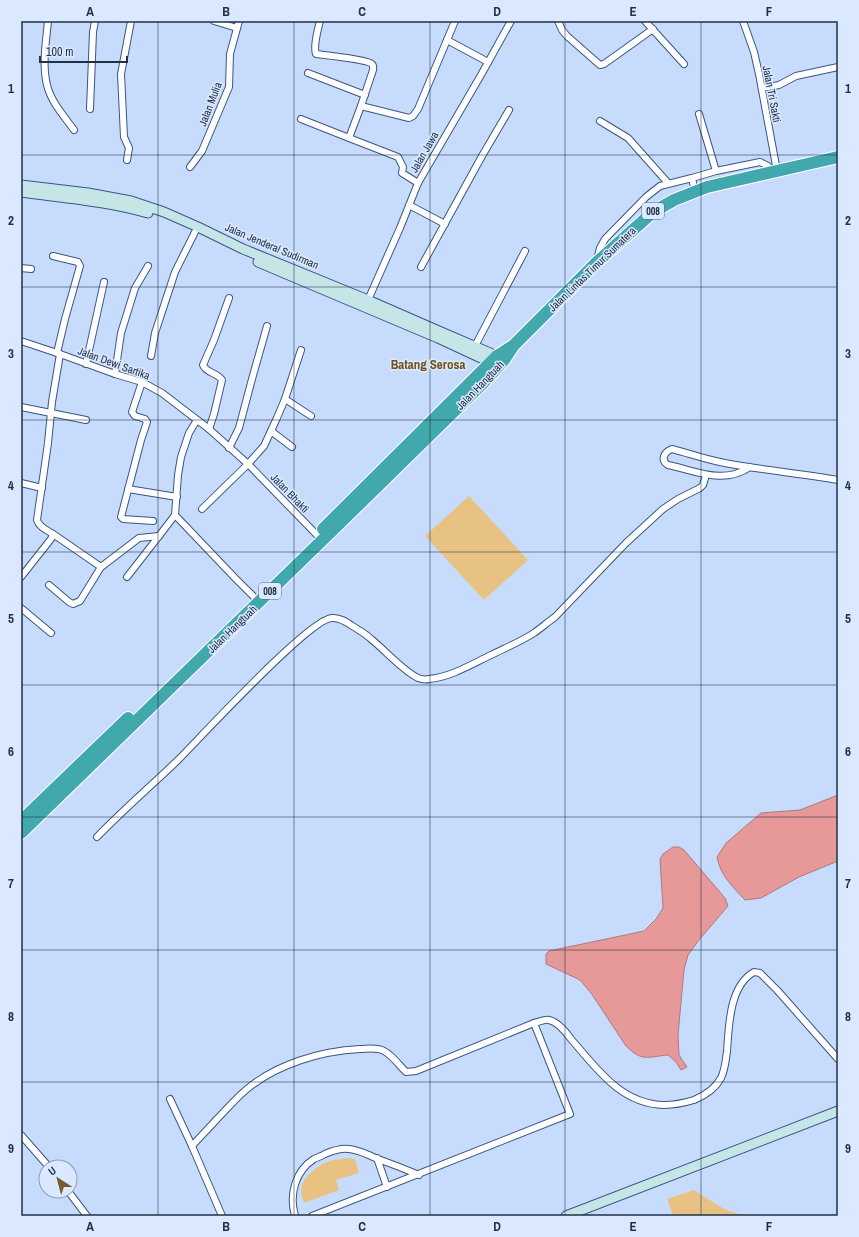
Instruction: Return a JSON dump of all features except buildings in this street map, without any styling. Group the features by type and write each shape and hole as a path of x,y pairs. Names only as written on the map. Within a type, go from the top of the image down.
{"highway":[{"name":"Jalan Lintas Timur Sumatera","path":"514,345 596,263 652,212 674,200 707,187 838,157"},
{"name":"Jalan Hangtuah","path":"21,821 38,810 371,487 514,345"},
{"name":"Jalan Hangtuah","path":"21,833 38,810 317,535 371,487"}],"street":[{"path":"48,21 45,65 47,85 56,105 74,130"},
{"path":"90,108 93,32 95,21"},
{"path":"127,160 129,148 124,137 121,74 131,21"},
{"path":"214,21 237,28"},
{"name":"Jalan Mulia","path":"190,167 202,151 229,87 230,54 239,21"},
{"path":"320,21 315,45 316,54 356,60 371,64 373,66 365,95 348,138"},
{"path":"361,106 409,118 413,116 418,109 455,21"},
{"name":"Jalan Jawa","path":"368,300 418,183 511,21"},
{"path":"558,21 562,30 567,36 600,65 604,64 653,29"},
{"path":"645,21 684,64"},
{"name":"Jalan Tri Sakti","path":"744,21 754,52 762,88 774,172"},
{"path":"448,40 488,62"},
{"path":"762,88 779,85 796,76 838,67"},
{"path":"308,73 365,95"},
{"path":"421,267 509,110"},
{"path":"699,114 716,171"},
{"path":"301,119 398,157 403,167 402,174 418,183"},
{"path":"600,121 628,138 668,183"},
{"path":"596,263 600,248 605,239 646,197 660,186 716,171 760,162 768,166 774,172"},
{"path":"692,178 695,192"},
{"name":"Jalan Jenderal Sudirman","path":"21,185 88,193 162,217 280,271 475,346 498,361"},
{"name":"Jalan Jenderal Sudirman","path":"21,192 118,202 131,201 164,212 243,249 368,300 393,315 438,338 498,361"},
{"path":"409,205 445,224"},
{"path":"151,356 156,333 175,272 194,232"},
{"path":"475,346 525,251"},
{"path":"54,256 78,262 80,266 65,319 59,353 50,412 37,522 41,527 102,567"},
{"path":"115,374 121,333 135,288 148,266"},
{"path":"21,268 31,269"},
{"path":"86,364 104,282"},
{"path":"209,429 222,380 217,375 204,368 203,365 214,340 229,298"},
{"path":"229,448 239,428 267,326"},
{"name":"Jalan Dewi Sartika","path":"21,341 142,382 162,393 209,429 248,464"},
{"path":"202,509 248,464 264,446 285,399 301,350"},
{"path":"142,382 133,413 135,416 146,420 147,422 121,516 122,518 153,521"},
{"path":"285,399 311,416"},
{"path":"21,407 86,420"},
{"path":"127,577 175,515 181,457 189,433 197,420"},
{"path":"271,431 292,447"},
{"path":"750,467 742,472 726,476 706,475 668,465 663,460 664,455 669,450 672,450 719,462 800,473 838,480"},
{"name":"Jalan Bhakti","path":"248,464 317,535"},
{"path":"97,837 117,816 146,791 191,747 243,693 298,641 325,619 340,619 347,622 370,637 401,666 416,677 429,679 455,672 520,641 545,625 555,617 626,543 658,514 678,499 700,488 703,485 706,475"},
{"path":"21,483 42,488"},
{"path":"128,489 177,497"},
{"path":"175,515 254,597"},
{"path":"21,578 51,539 53,534"},
{"path":"49,585 69,602 73,604 77,603 80,601 102,567 139,538 158,536"},
{"path":"21,608 51,633"},
{"path":"192,1146 235,1099 248,1088 274,1071 292,1064 320,1055 344,1050 370,1048 384,1051 406,1072 416,1071 547,1019 564,1031 604,1076 626,1095 645,1103 655,1105 668,1105 686,1102 708,1093 722,1077 726,1060 729,1025 736,994 748,975 754,972 760,973 772,984 838,1059"},
{"path":"312,1216 570,1114 534,1023"},
{"path":"170,1099 222,1216"},
{"path":"566,1216 838,1111"},
{"path":"21,1135 42,1159"},
{"path":"295,1216 292,1196 295,1183 303,1169 314,1159 330,1152 348,1149 363,1152 418,1175"},
{"path":"377,1158 387,1187"},
{"path":"73,1199 84,1215"}],"shaded area":[{"path":"469,496 528,560 484,600 425,536"},
{"path":"838,795 838,861 799,877 761,898 745,900 724,875 717,857 726,843 761,813 800,810"},
{"path":"673,847 679,847 684,850 725,898 728,906 688,955 684,970 678,1035 679,1055 687,1067 681,1070 676,1062 668,1055 645,1057 632,1051 626,1046 591,993 580,980 546,964 546,954 549,951 644,931 656,919 663,908 660,859 663,854"},
{"path":"346,1158 355,1159 359,1173 336,1180 339,1190 304,1203 301,1187 307,1176 315,1169 329,1161"},
{"path":"694,1190 724,1209 745,1216 673,1216 667,1199"}],"district":[{"name":"Batang Serosa","path":"428,364"}]}
